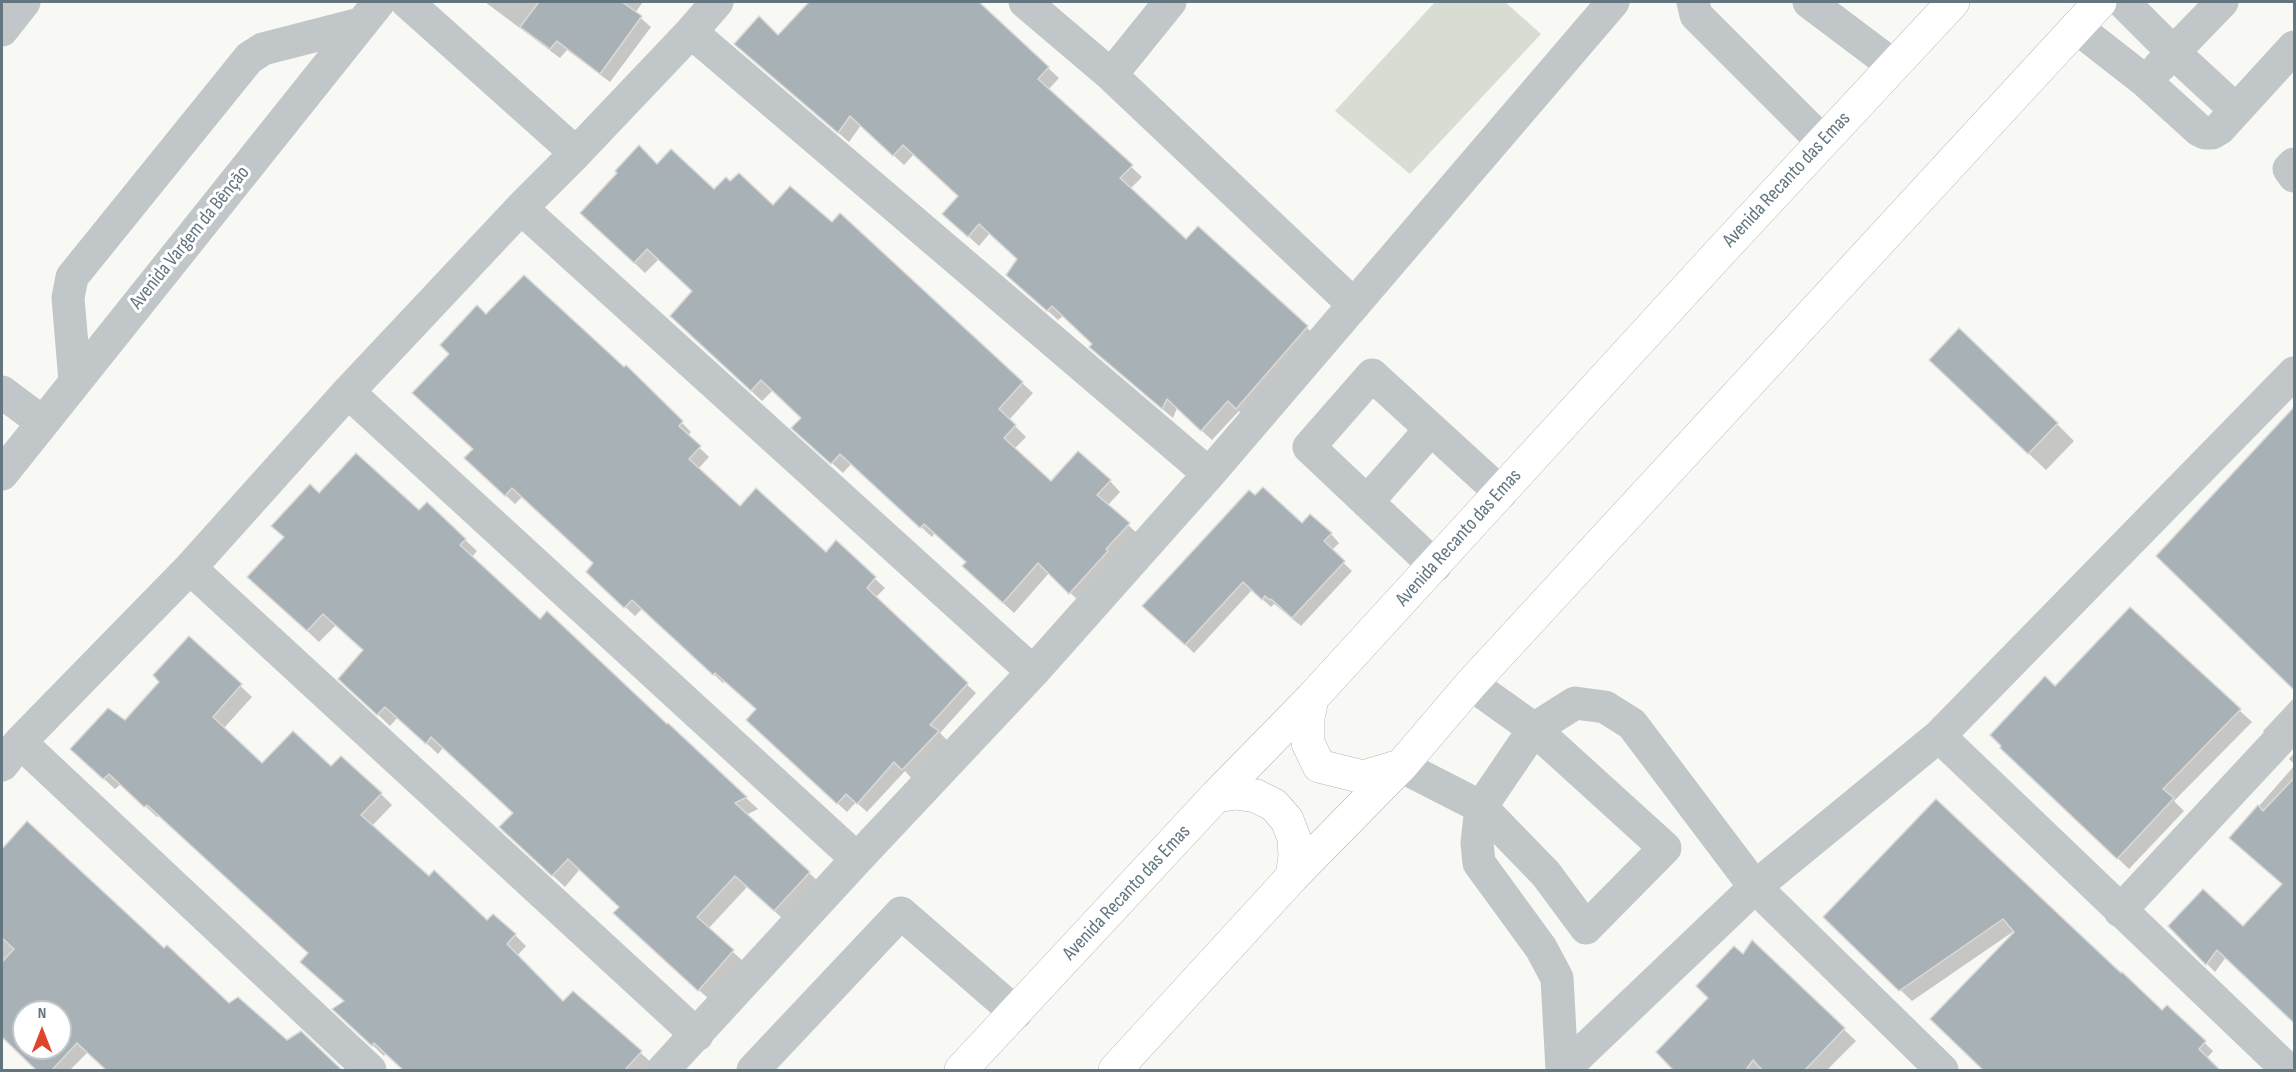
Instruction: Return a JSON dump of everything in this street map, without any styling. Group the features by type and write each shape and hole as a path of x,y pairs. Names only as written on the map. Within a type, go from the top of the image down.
{"main road":[{"name":"Avenida Recanto das Emas","path":"961,1071 1216,796 1312,698 1435,566 1722,250 1953,2"},
{"path":"1115,1071 1292,877 1401,765 1471,684 2100,2"},
{"path":"1312,698 1308,718 1308,743 1319,765 1363,777 1401,765"},
{"path":"1216,796 1236,793 1256,796 1274,806 1287,820 1294,838 1295,857 1292,877"}],"street":[{"path":"2,30 24,2"},
{"path":"407,2 576,153"},
{"path":"370,1071 11,753 190,568 348,392 717,2"},
{"path":"1025,2 1111,75 1354,305"},
{"path":"1111,75 1170,2"},
{"path":"663,1071 857,859 1033,672 1209,474 1613,2"},
{"path":"1693,2 1696,15 1823,142"},
{"path":"1809,2 1894,66"},
{"path":"2123,2 2235,110"},
{"path":"2145,81 2222,2"},
{"path":"75,381 68,298 72,277 249,58 263,49 370,13"},
{"name":"Avenida Vargem da Bênção","path":"2,474 370,13"},
{"path":"2076,27 2145,81 2205,133 2212,133 2218,129 2295,47"},
{"path":"691,32 1209,474"},
{"path":"2295,164 2289,169 2295,176"},
{"path":"521,208 1033,672"},
{"path":"1563,1071 1755,886 1939,736 2295,373"},
{"path":"1435,566 1309,447 1372,375 1501,493"},
{"path":"2,392 42,422"},
{"path":"348,392 857,859"},
{"path":"1367,502 1431,429"},
{"path":"190,568 697,1035"},
{"path":"1401,765 1481,807 1546,874 1586,928 1665,848 1534,729 1471,684"},
{"path":"1563,1071 1557,978 1541,948 1479,863 1477,843 1481,807 1534,729 1575,703 1605,707 1632,724 1755,886 1942,1071"},
{"path":"2120,911 2295,724"},
{"path":"1939,736 2288,1071"},
{"path":"753,1071 901,912 1016,1013"}],"shaded area":[{"path":"1435,2 1505,2 1541,34 1410,174 1335,111"}],"building":[{"path":"539,2 622,2 642,16 600,74 557,41 550,49 520,27"},
{"path":"809,2 979,2 1049,67 1038,79 1133,165 1120,178 1186,239 1198,226 1308,326 1236,409 1228,401 1201,431 1167,399 1162,409 1089,347 1092,344 1052,306 1047,311 1006,275 1017,259 979,224 968,237 942,214 958,196 903,145 893,156 850,116 838,133 734,44 759,16 778,35"},
{"path":"639,145 657,164 671,149 714,189 726,177 730,181 739,173 773,205 790,186 832,222 840,213 1023,382 999,409 1016,425 1004,438 1051,481 1078,451 1111,480 1097,495 1130,523 1069,594 1038,563 1003,603 962,566 966,562 924,524 920,528 840,454 831,464 791,428 801,418 761,380 751,391 670,316 692,291 647,249 634,263 580,213"},
{"path":"524,275 624,367 626,365 683,421 679,426 701,446 689,459 740,506 756,488 826,552 836,540 876,577 867,588 968,683 930,725 939,731 902,770 894,762 857,804 846,794 837,804 746,720 756,709 715,673 713,675 632,600 624,608 586,572 593,563 512,488 505,496 464,458 473,449 412,393 449,354 440,345 477,305 486,314"},
{"path":"1959,328 2058,423 2028,454 1929,360"},
{"path":"2295,406 2295,691 2156,556"},
{"path":"356,453 419,510 427,502 466,539 460,545 540,619 547,611 747,797 735,803 810,872 774,911 735,876 697,917 734,950 698,991 613,913 619,907 568,859 552,876 499,827 513,813 431,737 426,744 385,707 377,715 338,679 363,650 323,614 307,631 247,577 284,537 271,526 310,484 319,493"},
{"path":"1263,487 1302,523 1310,514 1332,533 1324,541 1345,561 1292,618 1271,599 1265,596 1262,600 1243,582 1185,645 1142,606 1249,490 1255,495"},
{"path":"2130,607 2241,709 2163,789 2174,798 2117,859 2000,748 2001,746 1990,735 2045,676 2055,686"},
{"path":"189,636 242,684 213,717 262,763 293,731 331,766 341,756 382,793 361,815 429,876 434,870 487,920 493,914 516,934 507,944 563,1001 573,991 642,1051 624,1071 404,1071 374,1043 372,1046 332,1009 344,1001 300,962 308,953 147,805 144,807 109,774 103,779 70,749 108,708 125,720 159,682 153,675"},
{"path":"2295,777 2295,1024 2217,950 2206,965 2168,926 2203,889 2243,926 2282,884 2229,838 2258,805 2263,811"},
{"path":"1936,799 2162,1010 2167,1005 2206,1041 2199,1049 2221,1071 1984,1071 1930,1019 2014,932 2003,919 1899,991 1823,917"},
{"path":"27,821 164,948 167,945 229,1003 238,997 287,1040 301,1031 343,1071 107,1071 77,1043 72,1048 72,1000 12,1000 12,1047 2,1037 2,962 14,949 2,938 2,849"},
{"path":"1752,940 1845,1028 1804,1071 1763,1071 1753,1060 1745,1071 1674,1071 1656,1052 1708,998 1696,986 1734,946 1743,954"},
{"path":"26,1060 61,1060 51,1071 37,1071"}]}
